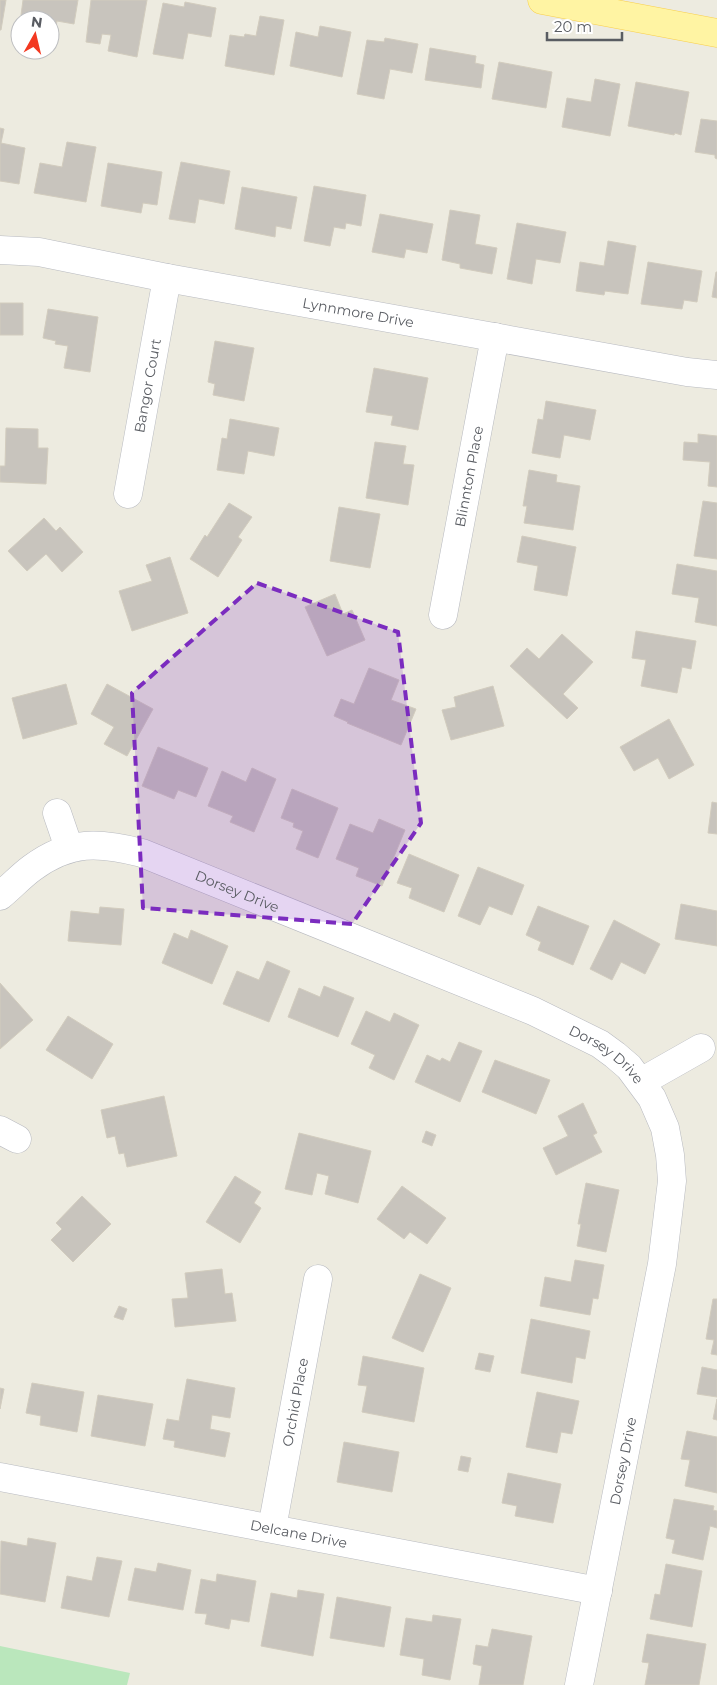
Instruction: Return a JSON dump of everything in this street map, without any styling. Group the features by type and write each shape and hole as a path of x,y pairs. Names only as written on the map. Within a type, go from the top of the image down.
{"main road":[{"path":"542,0 717,33"}],"street":[{"name":"Lynnmore Drive","path":"0,250 39,252 167,278 687,372 717,375"},
{"name":"Bangor Court","path":"128,494 167,278"},
{"name":"Blinnton Place","path":"444,615 495,337"},
{"path":"58,813 69,848"},
{"name":"Dorsey Drive","path":"1,895 31,868 69,848 95,844 119,847 142,853 524,1008 600,1044 629,1067 641,1082 652,1098 665,1128 672,1181 662,1264 579,1685"},
{"path":"641,1082 701,1048"},
{"name":"Orchid Place","path":"272,1528 318,1279"},
{"name":"Delcane Drive","path":"0,1477 598,1591"}],"highlighted area":[{"path":"257,583 398,632 421,823 352,924 143,908 132,693"}],"green space":[{"path":"0,1646 130,1673 127,1685 0,1685"}],"building":[{"path":"0,0 6,0 1,30 0,30"},
{"path":"23,0 78,0 74,24 60,22 60,10 22,10"},
{"path":"91,0 147,0 137,57 108,51 111,35 102,34 100,44 86,42"},
{"path":"185,2 216,8 211,37 188,33 183,59 153,54 163,3 184,7"},
{"path":"260,16 284,20 274,75 225,66 230,35 244,37 245,34 256,36"},
{"path":"320,26 351,32 342,77 290,66 296,32 318,37"},
{"path":"385,38 418,44 412,73 390,69 384,99 357,94 367,40 384,42"},
{"path":"430,48 476,56 475,63 484,65 481,88 425,80"},
{"path":"499,62 552,72 546,108 492,99"},
{"path":"595,79 620,84 610,136 562,127 567,98 591,102"},
{"path":"636,82 689,92 681,135 628,126"},
{"path":"701,119 717,121 717,159 715,155 695,152"},
{"path":"0,128 4,129 1,143 25,148 19,184 0,181"},
{"path":"67,142 96,147 86,202 34,193 40,163 62,167"},
{"path":"181,162 230,171 224,204 199,199 195,223 169,219"},
{"path":"108,163 162,172 157,205 143,203 141,213 101,206"},
{"path":"314,186 366,195 361,226 346,223 345,229 334,227 330,246 304,241"},
{"path":"242,187 297,197 291,229 276,226 275,237 235,229"},
{"path":"450,210 480,215 475,244 497,248 492,274 460,268 460,264 442,260"},
{"path":"380,214 433,224 427,253 406,249 404,258 372,252"},
{"path":"517,223 566,232 560,263 536,259 532,284 507,279"},
{"path":"608,241 636,246 628,294 605,291 604,295 576,291 580,262 604,266"},
{"path":"648,262 702,271 697,302 684,300 682,309 641,304"},
{"path":"717,272 717,298 712,297"},
{"path":"0,303 23,303 23,335 0,335"},
{"path":"48,309 98,317 90,372 64,368 68,346 55,344 56,341 43,338"},
{"path":"215,341 254,348 244,401 213,395 215,384 208,382"},
{"path":"374,368 428,378 418,430 391,425 393,416 366,412"},
{"path":"546,401 596,410 590,440 564,435 560,458 532,453 538,419 543,420"},
{"path":"230,419 279,428 274,456 248,451 244,474 217,470 222,438 227,439"},
{"path":"6,428 38,429 38,448 48,448 46,484 0,482 0,466 5,466"},
{"path":"698,434 717,436 717,487 708,486 710,462 683,460 684,442 698,443"},
{"path":"375,442 406,446 403,464 414,465 408,505 366,498"},
{"path":"529,470 557,475 556,482 580,486 573,530 524,523 527,506 523,506"},
{"path":"703,501 717,503 717,559 694,556"},
{"path":"229,503 252,517 238,537 242,540 218,577 190,559"},
{"path":"339,507 380,514 370,568 330,561"},
{"path":"44,518 56,531 60,527 83,552 62,572 46,554 27,571 8,551"},
{"path":"522,536 576,547 567,596 534,590 538,566 517,562"},
{"path":"170,557 188,613 132,631 119,591 152,581 146,565"},
{"path":"677,564 717,571 717,626 695,622 699,598 672,594"},
{"path":"335,594 343,614 352,610 365,640 327,656 305,607"},
{"path":"636,631 696,641 691,669 682,667 677,693 641,686 646,660 632,658"},
{"path":"562,634 593,662 563,694 578,708 567,719 510,666 527,648 539,659"},
{"path":"369,668 399,680 391,700 416,709 401,745 334,716 341,699 354,704"},
{"path":"66,684 77,724 23,739 12,698"},
{"path":"107,684 153,709 127,756 104,744 114,727 91,714"},
{"path":"493,686 504,726 451,740 442,710 456,707 454,697"},
{"path":"669,719 694,765 669,779 658,758 634,771 620,747"},
{"path":"158,747 208,768 196,797 178,790 174,799 142,786"},
{"path":"252,768 276,779 254,832 230,822 233,816 208,806 222,771 246,782"},
{"path":"292,789 338,808 318,858 296,849 303,831 293,827 294,823 281,818"},
{"path":"712,802 717,803 717,834 708,833"},
{"path":"379,819 405,830 382,886 356,876 359,868 336,859 350,824 373,833"},
{"path":"409,854 459,875 444,912 409,898 412,888 397,883"},
{"path":"478,867 524,885 512,915 489,906 480,925 458,916"},
{"path":"681,904 717,911 717,946 675,939"},
{"path":"538,906 589,926 573,965 538,950 541,942 526,935"},
{"path":"100,907 124,909 121,945 68,941 71,911 99,914"},
{"path":"614,920 660,944 645,974 621,962 612,980 590,969"},
{"path":"191,930 228,946 212,984 162,963 174,933 188,939"},
{"path":"267,961 290,971 269,1022 223,1004 237,971 259,980"},
{"path":"0,983 33,1020 0,1049"},
{"path":"324,986 354,998 338,1037 288,1017 299,988 320,997"},
{"path":"366,1011 390,1022 394,1013 419,1025 394,1080 369,1068 375,1055 351,1044"},
{"path":"68,1016 113,1044 92,1079 46,1050"},
{"path":"459,1042 482,1051 460,1102 415,1082 427,1055 440,1061 442,1058 450,1062"},
{"path":"495,1060 550,1080 536,1114 482,1092"},
{"path":"164,1096 177,1156 127,1167 124,1153 119,1154 115,1136 107,1138 101,1110"},
{"path":"583,1103 597,1133 593,1135 602,1152 556,1175 543,1148 568,1136 558,1116"},
{"path":"426,1131 436,1135 432,1146 422,1142"},
{"path":"299,1133 371,1151 358,1203 325,1194 329,1176 317,1173 312,1195 285,1189"},
{"path":"235,1176 261,1192 254,1203 261,1208 240,1243 206,1222"},
{"path":"586,1183 619,1190 606,1252 577,1246 581,1224 578,1224"},
{"path":"402,1186 446,1218 427,1244 410,1232 404,1239 377,1219"},
{"path":"82,1196 111,1224 73,1262 51,1240 62,1229 56,1223"},
{"path":"575,1260 604,1265 598,1299 593,1298 590,1315 540,1306 545,1277 571,1282"},
{"path":"222,1269 225,1294 232,1293 236,1321 175,1327 172,1299 188,1298 185,1273"},
{"path":"420,1274 451,1288 423,1352 392,1338"},
{"path":"713,1299 717,1299 717,1355 711,1354 714,1340 706,1339"},
{"path":"119,1306 127,1309 123,1320 114,1317"},
{"path":"531,1319 590,1331 585,1359 576,1357 572,1383 521,1373"},
{"path":"479,1353 494,1356 490,1372 475,1369"},
{"path":"363,1356 424,1368 414,1422 362,1412 367,1386 358,1385"},
{"path":"702,1367 717,1370 717,1397 697,1394"},
{"path":"187,1379 235,1388 230,1418 212,1415 210,1429 230,1433 225,1457 174,1447 175,1441 163,1439 167,1419 179,1421"},
{"path":"32,1383 84,1392 77,1432 40,1425 41,1416 26,1413"},
{"path":"0,1388 4,1389 0,1409"},
{"path":"537,1392 579,1401 572,1434 561,1432 557,1453 526,1447"},
{"path":"98,1395 153,1404 145,1446 91,1436"},
{"path":"717,1399 717,1420 713,1419"},
{"path":"687,1431 717,1437 717,1493 685,1486 690,1460 681,1459"},
{"path":"344,1442 399,1452 392,1492 337,1482"},
{"path":"461,1456 471,1458 468,1472 458,1470"},
{"path":"508,1473 561,1484 553,1523 515,1516 517,1506 502,1503"},
{"path":"674,1499 714,1506 713,1510 717,1511 717,1528 710,1526 703,1560 672,1553 675,1540 666,1538"},
{"path":"28,1538 56,1543 45,1602 0,1594 1,1541 27,1546"},
{"path":"97,1557 122,1561 109,1617 61,1608 67,1576 92,1581"},
{"path":"158,1563 191,1570 183,1610 128,1600 135,1568 156,1572"},
{"path":"666,1564 702,1571 692,1627 650,1619 655,1594 660,1595"},
{"path":"217,1574 256,1581 249,1622 231,1619 229,1629 205,1624 207,1614 195,1613 201,1579 216,1582"},
{"path":"298,1590 324,1594 313,1656 261,1646 271,1593 297,1598"},
{"path":"337,1597 391,1607 384,1647 330,1638"},
{"path":"433,1615 461,1619 450,1680 422,1675 424,1659 400,1655 406,1618 432,1622"},
{"path":"492,1629 532,1636 523,1685 479,1685 482,1666 473,1664 476,1645 488,1647"},
{"path":"647,1634 706,1644 699,1685 645,1685 649,1663 642,1662"}]}
